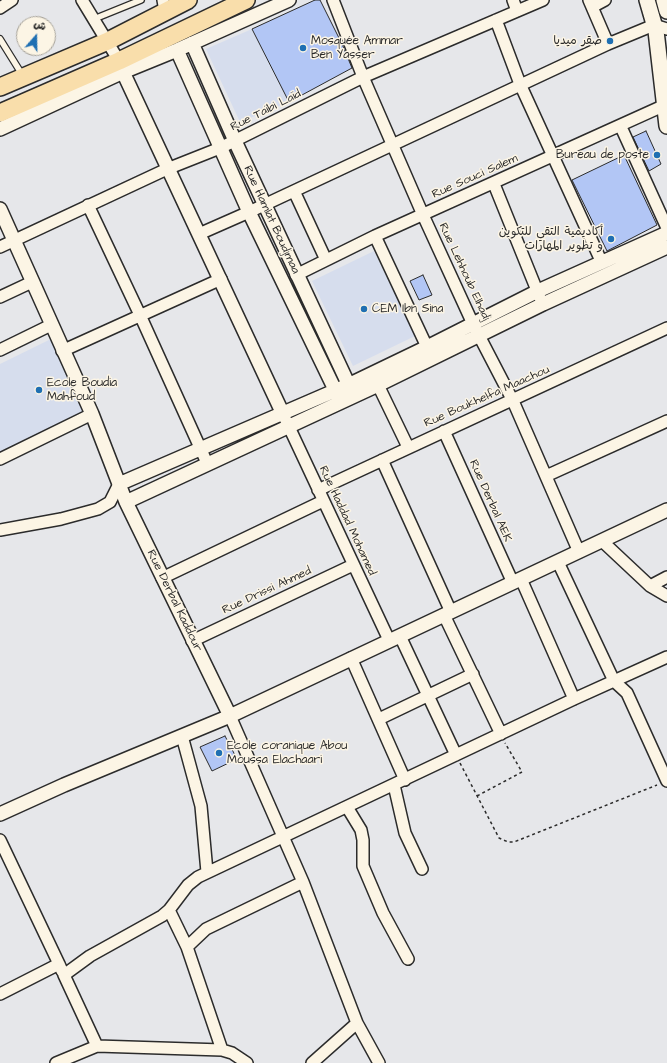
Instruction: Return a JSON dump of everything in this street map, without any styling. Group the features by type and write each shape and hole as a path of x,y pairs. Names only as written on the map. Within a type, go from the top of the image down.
{"main road":[{"path":"0,87 108,41 164,5 188,0"},
{"path":"0,113 121,66 246,0"},
{"path":"647,0 660,27 656,32 667,126"},
{"path":"664,0 667,11"}],"street":[{"path":"1,6 12,0"},
{"path":"82,0 108,41 121,66 167,170 200,234 282,412"},
{"path":"0,129 121,66 177,50 288,0"},
{"name":"Rue Lehhoub Elhadj","path":"333,0 363,77 423,215 473,324 513,400 579,552"},
{"path":"513,0 518,11"},
{"name":"Rue Taïbi Laïd","path":"0,247 88,205 235,141 363,77 543,0"},
{"path":"605,0 591,4 608,44"},
{"path":"496,20 520,84 554,155 602,263"},
{"path":"200,234 608,44 660,27"},
{"name":"Rue Hamlat Boudjmaa","path":"192,43 296,275 351,390"},
{"name":"Rue Hamlat Boudjmaa","path":"177,50 249,212 338,396"},
{"name":"Rue Souci Salem","path":"296,275 375,236 494,184 665,105"},
{"path":"620,127 667,228"},
{"path":"494,184 543,304"},
{"path":"294,191 326,260"},
{"path":"88,205 207,463"},
{"name":"Rue Derbal Kaddour","path":"0,209 62,351 92,414 126,502 192,641 230,716"},
{"path":"0,530 60,519 98,509 110,502 126,502 288,426 338,396 427,347 473,324 538,292 667,233"},
{"path":"375,236 427,347"},
{"path":"351,390 378,385 543,304 667,247"},
{"path":"62,351 221,279"},
{"path":"0,297 32,282"},
{"path":"0,350 51,325"},
{"name":"Rue Boukhelfa Maachou","path":"318,490 444,430 513,400 667,328"},
{"path":"378,385 408,447"},
{"path":"110,502 119,484 282,412 338,396"},
{"name":"Rue Haddad Mohamed","path":"282,412 353,565 427,695 456,755"},
{"path":"0,459 92,414"},
{"path":"546,476 667,421"},
{"name":"Rue Derbal AEK","path":"444,430 574,698"},
{"path":"382,460 473,674 501,734"},
{"path":"162,578 323,501"},
{"path":"0,814 230,716 667,510"},
{"path":"602,541 650,586 667,596"},
{"path":"558,562 614,680 626,693 667,781"},
{"name":"Rue Drissi Ahmed","path":"192,641 353,565"},
{"path":"650,586 667,577"},
{"path":"64,975 90,956 152,922 169,910 188,885 207,872 405,780 574,698 667,657"},
{"path":"351,658 380,719 405,780"},
{"path":"380,719 473,674"},
{"path":"230,716 303,882 357,1024 379,1063"},
{"path":"182,736 200,806 207,872"},
{"path":"394,785 405,833 422,869"},
{"path":"348,807 361,830 363,840 363,866 383,913 408,959"},
{"path":"0,840 97,1046"},
{"path":"187,947 206,929 303,882"},
{"path":"169,910 187,947 222,1050"},
{"path":"0,994 59,964"},
{"path":"312,1063 357,1024"},
{"path":"56,1063 97,1046 222,1050 232,1053 247,1063"}],"lane":[{"path":"94,19 141,0"},
{"path":"0,39 24,77"}],"path":[{"path":"476,796 522,772 501,734"},
{"path":"456,755 476,796 500,838 508,842 514,842 667,781"}],"shaded area":[{"path":"252,29 289,102 240,122 206,49"},
{"name":"CEM Ibn Sina","path":"374,251 415,336 353,366 312,281"},
{"name":"Ecole Boudia Mahfoud","path":"53,338 90,416 0,458 0,364"}],"building":[{"name":"Mosquée Ammar Ben Yasser","path":"315,0 320,0 352,68 289,102 252,29"},
{"path":"646,131 661,164 649,171 633,137"},
{"path":"624,155 657,225 607,251 572,180"},
{"path":"423,275 432,295 419,300 410,281"},
{"name":"Ecole coranique Abou Moussa Elachaari","path":"225,736 237,759 212,771 200,747"}],"place":[{"name":"صقر ميديا","path":"610,41"},
{"name":"Mosquée Ammar Ben Yasser","path":"303,48"},
{"name":"Bureau de poste","path":"657,155"},
{"name":"أكاديمية التقي للتكوين و تطوير المهارات","path":"611,239"},
{"name":"CEM Ibn Sina","path":"364,309"},
{"name":"Ecole Boudia Mahfoud","path":"39,390"},
{"name":"Ecole coranique Abou Moussa Elachaari","path":"219,753"}]}
